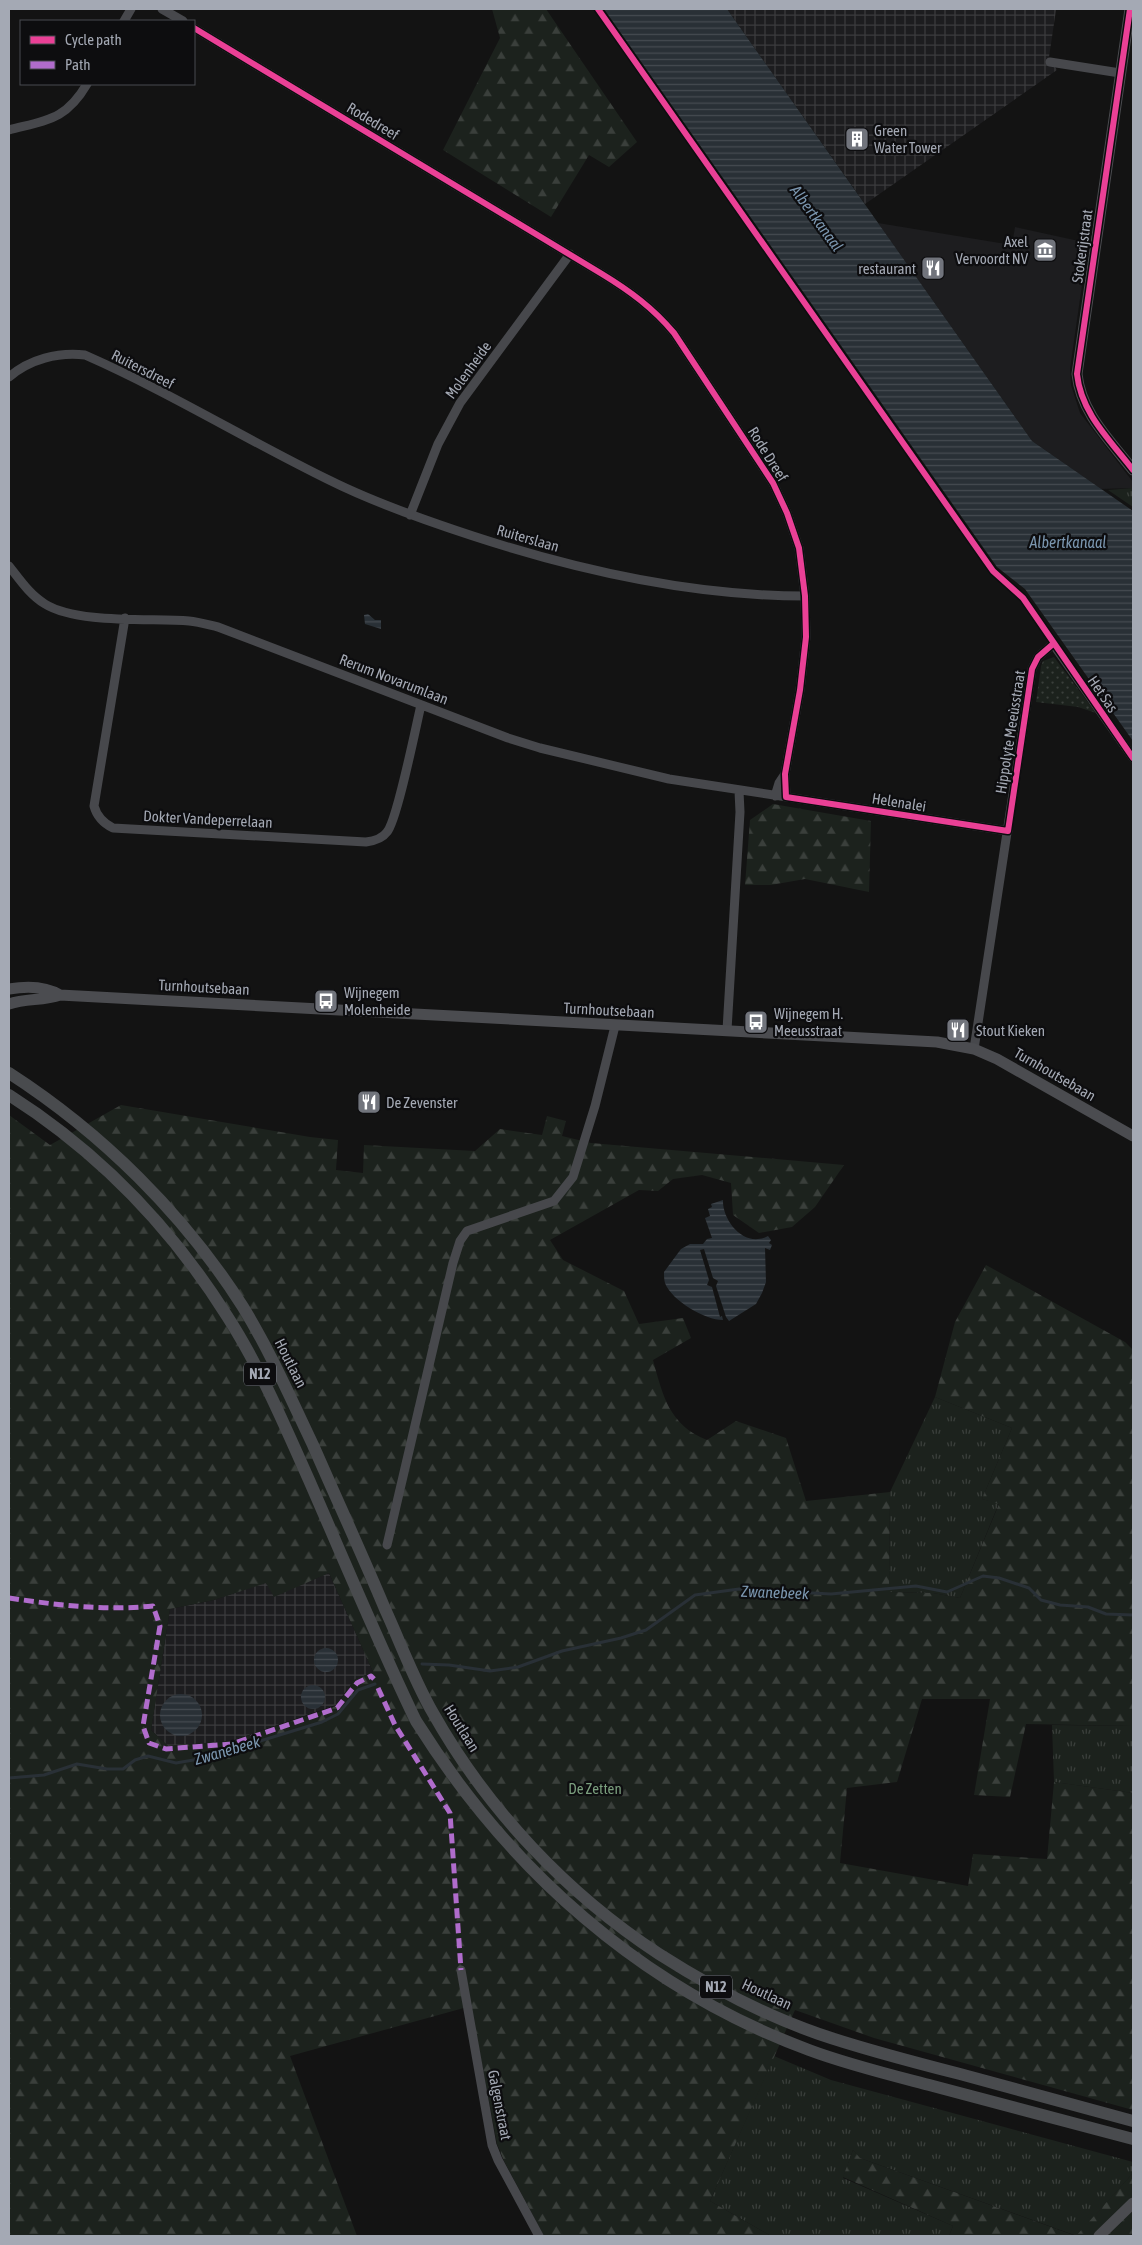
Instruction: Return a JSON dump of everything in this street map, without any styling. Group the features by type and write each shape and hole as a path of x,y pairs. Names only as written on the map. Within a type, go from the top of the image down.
{"main road":[{"name":"Stokerijstraat","path":"1130,9 1077,374 1080,393 1087,410 1133,470"},
{"name":"Turnhoutsebaan","path":"9,990 22,987 49,989 60,995"},
{"name":"Turnhoutsebaan","path":"9,1004 60,995 937,1042 974,1049 1013,1067 1133,1136"},
{"name":"Houtlaan","path":"9,1073 77,1122 168,1206 225,1280 278,1372 432,1711 455,1748 491,1798 522,1835 568,1883 597,1908 659,1954 696,1977 778,2018 870,2050 1133,2121"},
{"name":"N12","path":"9,1095 56,1127 121,1183 156,1218 214,1296 242,1340 282,1420 416,1721 439,1758 483,1816 511,1849 556,1894 618,1946 650,1968 723,2012 771,2035 833,2058 1133,2139"},
{"path":"1099,2236 1133,2203"}],"street":[{"path":"125,20 131,9"},
{"path":"162,9 181,20"},
{"name":"Rodedreef","path":"195,29 540,235"},
{"path":"1050,62 1120,73"},
{"path":"9,130 56,117 78,101 86,85"},
{"name":"Rode Dreef","path":"540,235 636,295 657,313 674,333 773,483 784,505 799,548 805,596 804,662 785,774 786,797"},
{"name":"Molenheide","path":"410,515 438,444 460,403 570,254"},
{"name":"Ruitersdreef","path":"9,377 50,356 68,353 85,356 260,445"},
{"name":"Ruiterslaan","path":"260,445 331,481 410,515 511,548 587,569 655,583 769,596 805,596"},
{"name":"Rerum Novarumlaan","path":"9,566 31,593 47,605 64,612 91,617 191,621 218,627 421,705 540,748 669,779 743,792 786,797"},
{"name":"Dokter Vandeperrelaan","path":"125,618 94,806 96,814 100,819 113,828 376,841 388,832 421,705"},
{"name":"Het Sas","path":"1053,644 1133,758"},
{"name":"Hippolyte Meeùsstraat","path":"974,1049 1032,669 1038,657 1053,644"},
{"name":"Rode Dreef","path":"775,796 778,783 785,774"},
{"path":"727,1030 740,812 743,792"},
{"name":"Helenalei","path":"786,797 1008,831"},
{"path":"387,1545 453,1263 460,1241 467,1230 554,1201 573,1177 595,1106 615,1026"},
{"name":"Galgenstraat","path":"461,1970 492,2145 498,2160 539,2236"}],"shaded area":[{"path":"727,9 1056,10 1049,57 1057,70 865,204"},
{"path":"878,223 1012,245 1015,227 1088,243 1070,369 1071,385 1080,413 1133,482 1133,488 1101,489 1032,441"},
{"path":"329,1573 373,1672 354,1680 336,1705 231,1741 168,1746 151,1730 170,1609 214,1600 266,1582 274,1596"}],"green space":[{"path":"492,9 546,9 637,142 609,167 589,155 551,217 443,150 500,38"},
{"path":"1133,488 1133,507 1108,490"},
{"path":"1054,657 1096,713 1078,707 1036,702 1043,661"},
{"path":"773,804 871,821 869,892 805,879 771,885 745,885 750,820"},
{"name":"De Zetten","path":"121,1105 338,1140 336,1170 363,1173 364,1145 475,1151 500,1129 542,1135 547,1116 566,1121 562,1136 591,1143 844,1165 815,1207 792,1227 759,1233 733,1215 731,1183 702,1175 673,1179 658,1191 639,1190 550,1240 563,1260 624,1291 639,1324 683,1318 691,1338 653,1360 660,1386 670,1408 676,1418 694,1434 707,1440 736,1421 786,1438 806,1501 890,1492 889,1592 933,1593 960,1598 999,1504 982,1499 1012,1428 935,1397 955,1322 986,1265 1125,1342 1133,1350 1133,1726 1026,1724 1010,1797 974,1795 990,1699 922,1699 897,1782 847,1788 840,1863 968,1886 973,1854 1047,1859 1054,1782 1133,1793 1133,2110 874,2038 795,2010 710,2201 771,2236 544,2236 504,2161 497,2144 471,2006 290,2056 357,2236 9,2236 9,1115 50,1145","holes":["329,1573 373,1672 354,1680 336,1706 231,1741 168,1746 151,1730 170,1609 214,1600 266,1583 274,1597"]},
{"path":"935,1397 1012,1428 982,1499 999,1503 960,1598 933,1593 889,1592 890,1492"},
{"path":"1052,1725 1133,1726 1133,1793 1054,1782"},
{"path":"774,2056 831,2080 1133,2162 1133,2173 1077,2236 860,2158 853,2150 843,2178 953,2226 949,2236 771,2236 710,2201"},
{"path":"853,2150 860,2158 1076,2236 949,2236 953,2226 843,2177"},
{"path":"1133,2173 1133,2236 1076,2236"}],"water":[{"name":"Albertkanaal","path":"604,9 727,9 1032,441 1133,511 1133,741 1025,589 997,567"},
{"path":"368,614 375,620 381,620 381,629 365,624 364,615"},
{"path":"723,1200 726,1216 736,1231 751,1239 768,1236 771,1240 769,1243 772,1245 770,1250 765,1248 766,1282 756,1304 729,1321 716,1286 718,1281 713,1278 704,1249 700,1250 709,1280 707,1285 712,1287 720,1317 722,1316 723,1320 707,1317 682,1303 669,1290 664,1278 664,1272 681,1249 690,1244 703,1244 707,1239 712,1238 705,1218 710,1216 708,1209 712,1207 711,1204"},
{"path":"326,1648 331,1649 337,1655 337,1665 331,1671 326,1672 321,1671 315,1665 314,1660 315,1655 321,1649"},
{"path":"313,1685 318,1686 324,1692 324,1702 318,1708 313,1709 308,1708 302,1702 301,1697 302,1692 308,1686"},
{"path":"185,1694 193,1697 199,1703 202,1715 199,1727 193,1733 177,1736 169,1733 163,1727 160,1711 163,1703 169,1697"}],"waterway":[{"name":"Zwanebeek","path":"422,1664 449,1665 490,1671 518,1667 562,1651 621,1638 646,1630 695,1595 739,1589 831,1594 916,1586 947,1592 983,1576 999,1578 1029,1588 1041,1600 1060,1605 1088,1607 1106,1614 1133,1615"},
{"name":"Zwanebeek","path":"9,1778 44,1775 77,1764 107,1769 123,1769 135,1760 148,1756 176,1763 205,1758 322,1722 338,1714 358,1690 375,1684"}],"marked path":[{"path":"9,1598 99,1608 153,1606 160,1626 143,1726 149,1743 166,1749 232,1744 337,1708 357,1683 371,1676 374,1679"},
{"path":"378,1688 395,1725 450,1813 461,1970"}],"cycle path":[{"path":"598,9 993,571 1023,598 1133,758"},
{"path":"1130,9 1077,374 1084,401 1090,414 1133,470"},
{"path":"195,29 612,280 649,308 674,333 773,483 787,513 799,548 805,596 806,637 800,690 785,774 786,797 1008,831 1032,669 1038,657 1053,644"}],"place":[{"name":"Green Water Tower","path":"857,139"},
{"name":"Axel Vervoordt NV","path":"1045,250"},
{"name":"restaurant","path":"933,268"},
{"name":"Wijnegem Molenheide","path":"326,1001"},
{"name":"Wijnegem H. Meeusstraat","path":"756,1022"},
{"name":"Stout Kieken","path":"958,1030"},
{"name":"De Zevenster","path":"369,1102"}]}
